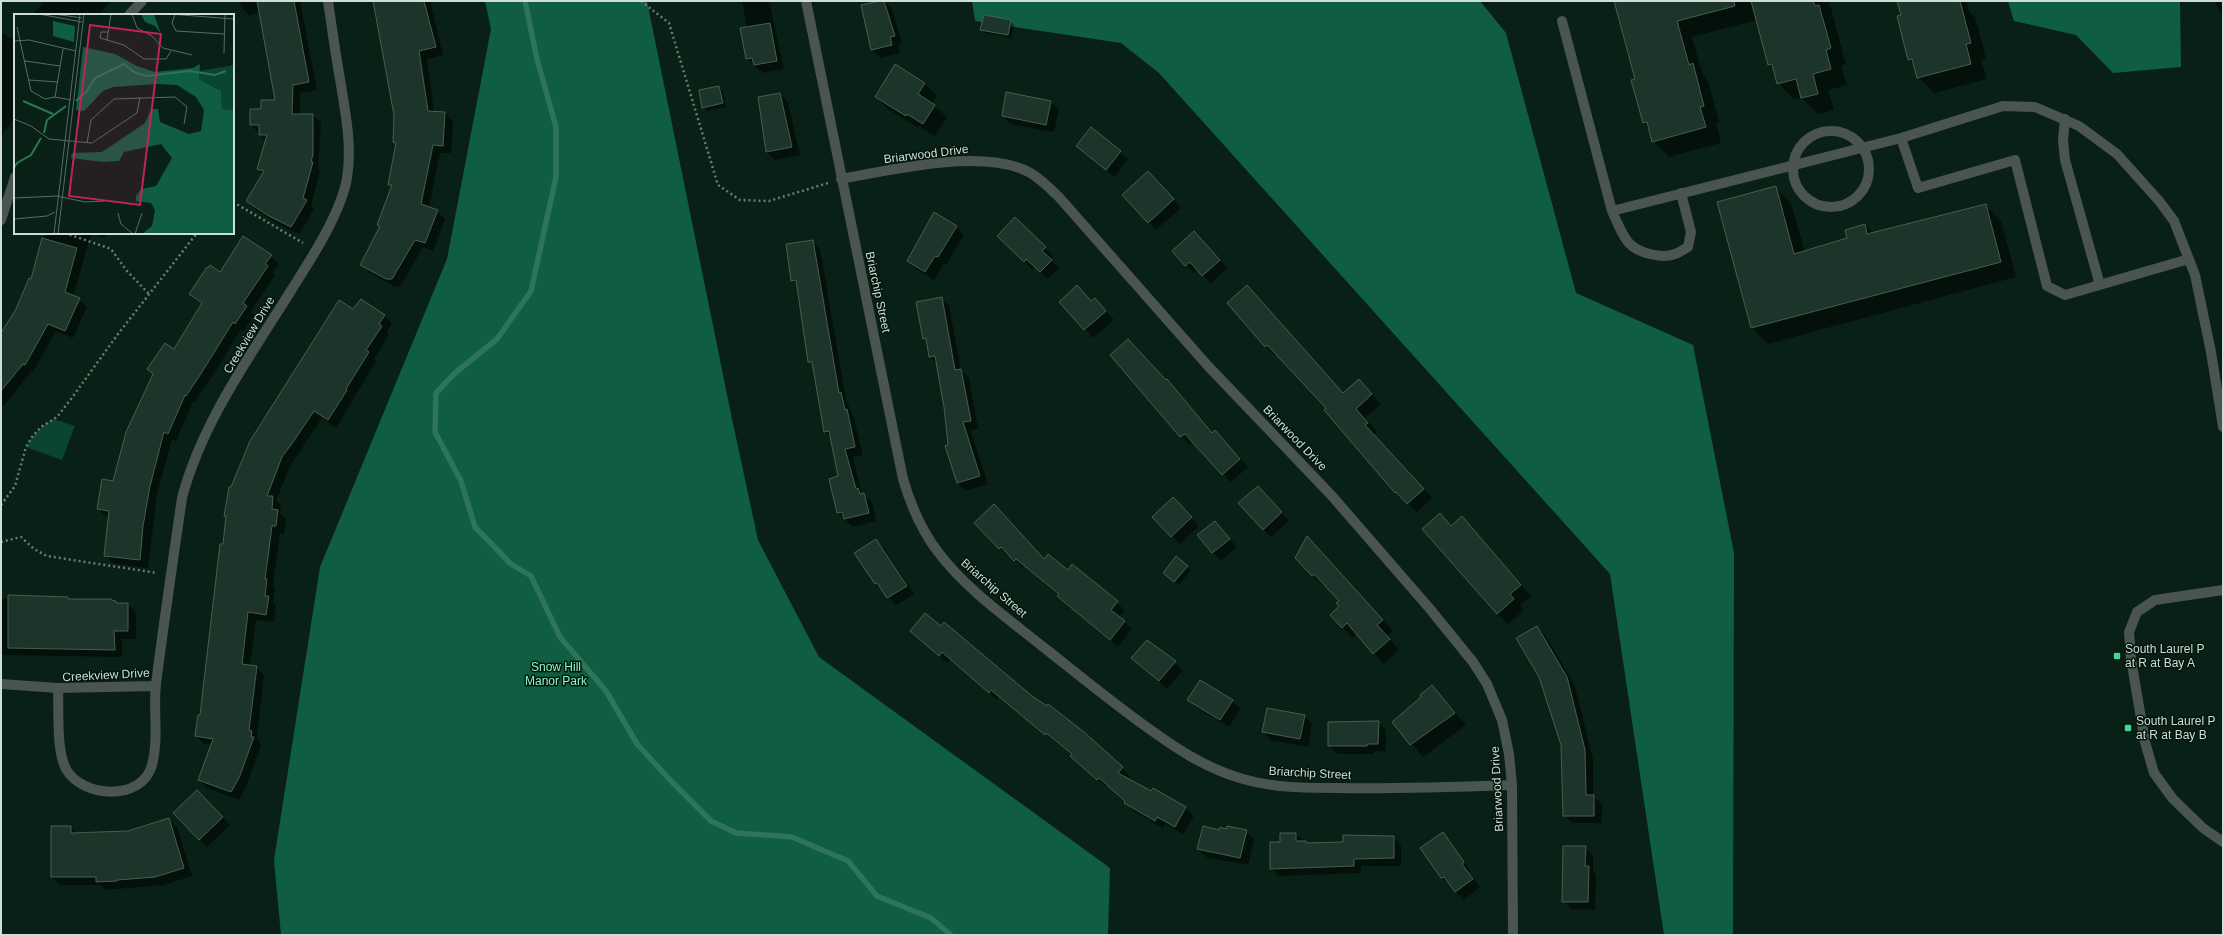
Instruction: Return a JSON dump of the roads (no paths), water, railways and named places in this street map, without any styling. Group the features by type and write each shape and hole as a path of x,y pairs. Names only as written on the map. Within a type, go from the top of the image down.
{"street":[{"path":"130,14 142,1"},
{"name":"Creekview Drive","path":"156,686 58,688 60,738 65,767 83,786 102,792 127,789 136,786 147,776 152,765 156,686 182,498 198,452 223,402 316,251 341,199 346,179 349,156 348,130 328,1"},
{"name":"Briarchip Street","path":"806,1 899,458 911,504 923,530 938,553 979,595 1105,696 1184,754 1221,772 1270,785 1296,787 1373,789 1512,785"},
{"path":"1562,20 1612,211 1621,232 1629,243 1639,250 1651,254 1674,255 1688,247 1691,232 1681,193"},
{"path":"1612,211 1901,138 2003,106 2035,107 2079,126 2117,154 2160,202 2174,221 2195,275 2211,352 2223,427"},
{"path":"2065,119 2063,140 2065,160 2100,285"},
{"path":"1839,132 1851,137 1862,147 1869,168 1867,180 1857,197 1841,206 1828,208 1816,205 1805,198 1797,188 1793,176 1793,166 1797,151 1804,142 1821,133 1839,132"},
{"path":"1901,138 1918,188 2016,160 2047,286 2065,295 2189,258"},
{"name":"Briarwood Drive","path":"841,179 942,163 980,161 1005,164 1023,169 1047,185 1208,366 1332,496 1473,662 1487,684 1502,720 1509,754 1512,785 1513,935"},
{"path":"1,220 14,180"},
{"path":"2223,590 2155,600 2136,612 2129,632 2131,660 2145,742 2154,773 2173,799 2203,828 2223,842"},
{"path":"1,684 58,688"}],"waterway":[{"path":"525,1 537,59 556,127 556,177 531,291 497,339 455,373 436,393 435,432 461,481 475,527 511,564 531,576 560,637 606,691 637,744 711,821 736,833 792,837 848,861 877,896 931,918 951,935"}],"place":[{"name":"South Laurel P at R at Bay A","path":"2117,656"},
{"name":"South Laurel P at R at Bay B","path":"2128,728"}],"park label":[{"name":"Snow Hill Manor Park","path":"556,674"}]}
